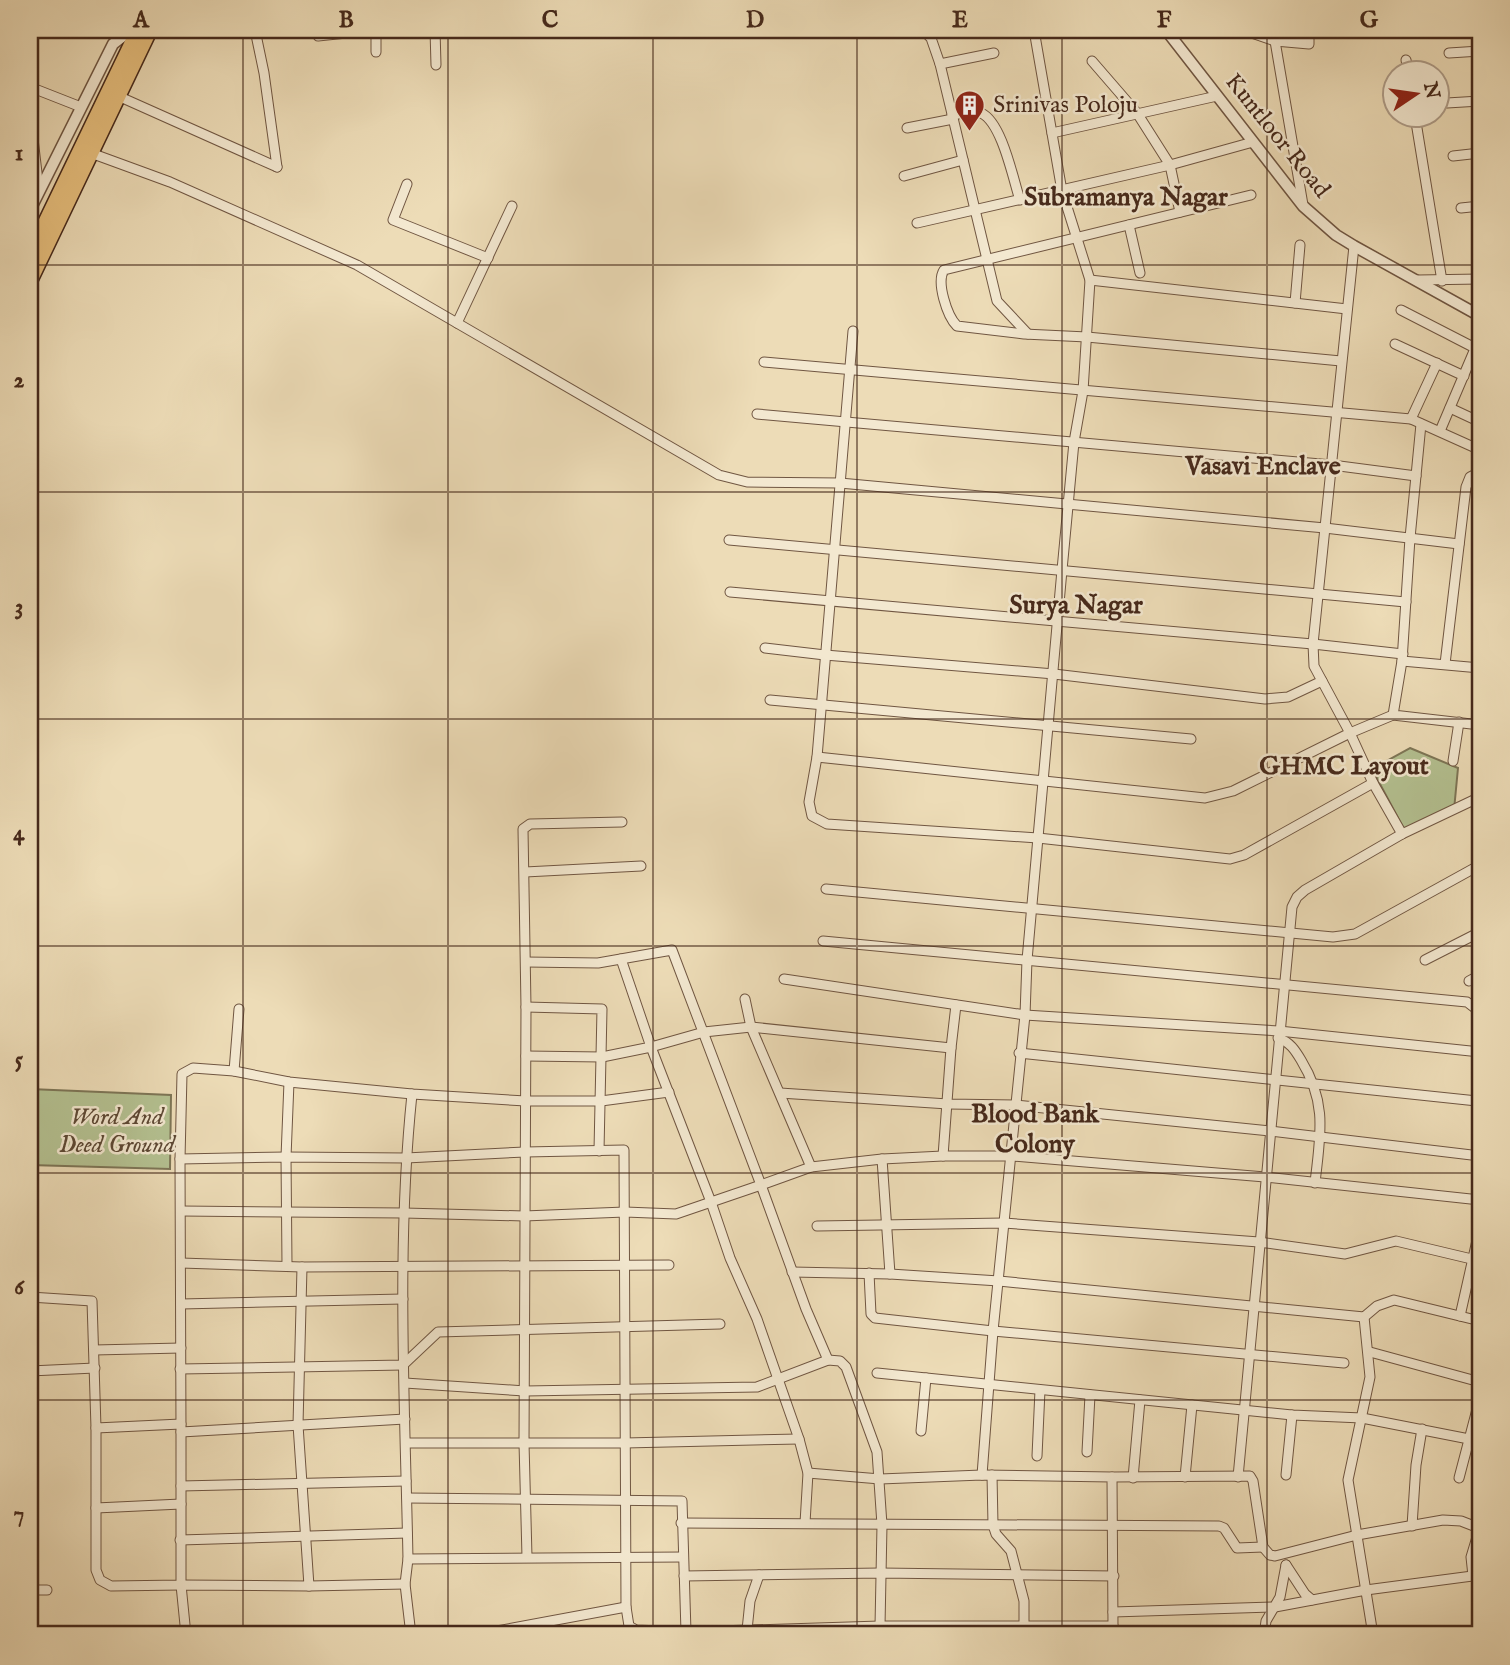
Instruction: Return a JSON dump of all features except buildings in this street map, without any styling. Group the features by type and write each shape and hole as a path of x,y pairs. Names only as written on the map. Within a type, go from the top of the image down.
{"highway":[{"path":"30,281 138,30"},
{"path":"30,254 118,96 150,30"}],"street":[{"path":"30,210 113,44 131,30"},
{"path":"118,96 277,167 255,30"},
{"path":"318,30 318,36 375,30 376,52"},
{"path":"435,30 436,65"},
{"path":"923,30 931,38 940,64 997,301 1028,334"},
{"path":"1024,1626 1024,1601 1011,1551 996,1534 993,1525 987,1475 989,1384 1025,1015 1031,908 1074,442 1083,391 1090,280 1062,191 1034,30"},
{"name":"Kuntloor Road","path":"1166,30 1303,206 1336,235 1480,316"},
{"path":"1243,30 1275,41 1309,44 1309,30"},
{"path":"1275,41 1303,206"},
{"path":"1449,53 1480,51"},
{"path":"940,64 994,53"},
{"path":"1092,61 1138,113 1170,165 1180,212"},
{"path":"30,87 81,107"},
{"path":"1052,133 1217,96"},
{"path":"1450,103 1480,101"},
{"path":"907,128 974,112 981,113 988,118 1003,145 1020,200"},
{"path":"30,113 39,190"},
{"path":"1417,130 1442,281"},
{"path":"918,223 1170,165 1253,142"},
{"path":"86,151 170,181 346,260 719,475 747,482 840,483 1069,503 1459,544"},
{"path":"1453,156 1480,153"},
{"path":"904,176 963,160"},
{"path":"407,184 393,220 488,258"},
{"path":"1251,195 942,272 941,281 951,320 957,326 1028,334 1341,361"},
{"path":"457,323 513,206"},
{"path":"1461,208 1480,206"},
{"path":"1129,225 1140,273"},
{"path":"1295,303 1300,245"},
{"path":"1354,246 1313,644 1314,666 1402,834"},
{"path":"1418,280 1480,279"},
{"path":"1090,280 1347,309"},
{"path":"1401,310 1475,348"},
{"path":"853,331 817,757 809,808 812,817 827,824 1038,838 1230,859 1244,855 1373,783"},
{"path":"1440,431 1480,337"},
{"path":"1395,344 1464,376"},
{"path":"764,362 1411,419 1480,450"},
{"path":"1411,419 1437,363"},
{"path":"1450,408 1479,418"},
{"path":"757,414 1332,465 1416,476"},
{"path":"1393,715 1402,658 1421,424"},
{"path":"1445,664 1466,487 1470,477 1480,472"},
{"path":"729,540 1406,601"},
{"path":"730,592 1313,644 1480,668"},
{"path":"765,648 1054,674 1276,700 1322,681"},
{"path":"771,700 1191,739"},
{"path":"817,757 1186,797 1215,797 1393,715 1480,725"},
{"path":"1453,761 1459,722"},
{"path":"1238,1477 1292,907 1306,890 1402,834 1480,797"},
{"path":"527,1557 524,1443 526,962 523,829 526,825 622,822"},
{"path":"826,889 1333,937 1355,934 1480,865"},
{"path":"525,872 642,866"},
{"path":"1425,960 1480,932"},
{"path":"822,942 1466,1002 1480,1012"},
{"path":"526,962 598,963 672,950 828,1360"},
{"path":"621,959 651,1047 712,1202 730,1258 757,1319 799,1439 808,1473 805,1523"},
{"path":"1469,981 1480,975"},
{"path":"784,979 1025,1015 1480,1052"},
{"path":"745,999 751,1027 811,1167"},
{"path":"943,1156 956,1005"},
{"path":"526,1007 602,1009 599,1151"},
{"path":"233,1071 239,1009"},
{"path":"526,1056 602,1057 704,1032 751,1027 951,1048"},
{"path":"1279,1034 1288,1042 1314,1083 1319,1097 1322,1119 1315,1184"},
{"path":"1020,1053 1477,1101"},
{"path":"186,1635 180,1540 182,1074 193,1068 233,1071 289,1082 412,1094 526,1101 601,1101 668,1092"},
{"path":"1480,1074 1477,1101 1480,1136"},
{"path":"288,1265 286,1157 289,1082"},
{"path":"780,1093 948,1104 1015,1105 1480,1156"},
{"path":"411,1635 405,1584 408,1559 403,1266 406,1158 412,1094"},
{"path":"180,1159 406,1158 624,1150 626,1607 629,1626 636,1630 686,1632 1024,1626 1113,1631 1112,1477"},
{"path":"181,1211 524,1216 625,1212 676,1214 811,1167 882,1158 943,1156 1012,1156 1265,1177 1480,1200"},
{"path":"882,1158 890,1274"},
{"path":"817,1226 1004,1223 1259,1242 1345,1254 1396,1241 1477,1260"},
{"path":"1460,1316 1477,1260 1480,1227"},
{"path":"181,1263 302,1266 669,1265"},
{"path":"302,1266 298,1425 309,1586"},
{"path":"793,1272 869,1273 999,1281 1364,1317 1377,1306 1394,1300 1480,1321"},
{"path":"869,1273 872,1317 1248,1356 1344,1363"},
{"path":"30,1297 92,1301 96,1427 96,1570 104,1583 111,1586 405,1584"},
{"path":"181,1304 403,1299"},
{"path":"1364,1317 1370,1352 1370,1377 1348,1480 1373,1635"},
{"path":"180,1369 403,1365 438,1332 720,1325"},
{"path":"94,1350 181,1349"},
{"path":"1370,1352 1480,1382"},
{"path":"405,1383 525,1391 757,1387 828,1360 840,1361 846,1367 877,1452 882,1525 880,1573 886,1629"},
{"path":"30,1371 94,1368"},
{"path":"877,1373 1292,1415 1362,1418 1469,1438"},
{"path":"920,1431 926,1378"},
{"path":"1037,1455 1040,1390"},
{"path":"1087,1452 1090,1395"},
{"path":"1460,1478 1480,1398"},
{"path":"1133,1478 1140,1400"},
{"path":"1185,1477 1192,1405"},
{"path":"1286,1475 1292,1415"},
{"path":"96,1427 298,1425 405,1419"},
{"path":"1412,1526 1416,1465 1422,1429"},
{"path":"406,1444 799,1439"},
{"path":"808,1473 880,1479 987,1475 1252,1478 1264,1547 1270,1555 1275,1556 1357,1535 1443,1520 1461,1521 1480,1528 1471,1557 1477,1576 1366,1590 1275,1607 1113,1612"},
{"path":"181,1486 406,1481"},
{"path":"407,1498 682,1501 686,1632"},
{"path":"96,1508 181,1504"},
{"path":"681,1523 1219,1526 1224,1528 1237,1548 1264,1547"},
{"path":"180,1540 407,1533"},
{"path":"1264,1635 1266,1621 1280,1597 1286,1565 1285,1552"},
{"path":"408,1559 683,1557"},
{"path":"1286,1565 1312,1600"},
{"path":"684,1576 880,1573 1114,1576"},
{"path":"747,1630 750,1601 759,1575"},
{"path":"30,1590 47,1590"},
{"path":"475,1635 626,1607"}],"green space":[{"path":"1410,748 1458,768 1454,810 1404,829 1372,769"},
{"name":"Word And Deed Ground","path":"30,1089 171,1095 170,1169 30,1165"}],"place":[{"name":"Srinivas Poloju","path":"970,132"}],"district":[{"name":"Subramanya Nagar","path":"1126,197"},
{"name":"Vasavi Enclave","path":"1263,466"},
{"name":"Surya Nagar","path":"1076,605"},
{"name":"GHMC Layout","path":"1344,766"},
{"name":"Blood Bank Colony","path":"1035,1129"}]}
